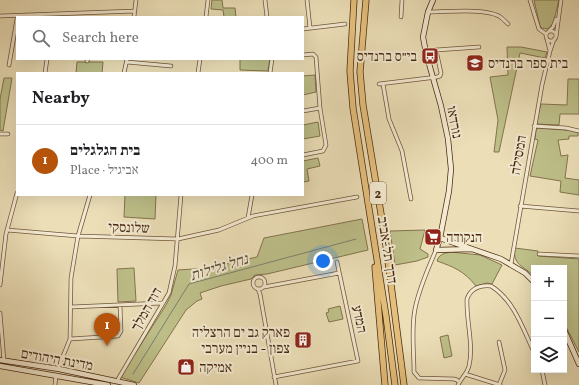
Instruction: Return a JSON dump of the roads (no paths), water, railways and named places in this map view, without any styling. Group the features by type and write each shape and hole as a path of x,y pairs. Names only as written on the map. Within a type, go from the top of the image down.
{"highway":[{"name":"דרך תל-אביב","path":"354,0 350,71 353,108 395,385"},
{"name":"דרך תל-אביב","path":"366,0 360,72 363,105 385,238 404,385"},
{"path":"370,217 385,385"}],"street":[{"path":"134,16 136,0"},
{"path":"206,16 208,0"},
{"path":"265,0 267,16"},
{"path":"307,0 310,28"},
{"path":"401,17 402,0"},
{"name":"נורדאו","path":"434,0 428,12 424,37 441,106 451,170 449,191 440,238 436,250"},
{"path":"530,0 539,29 547,33 554,32 555,38 550,41 547,39"},
{"name":"המסילה","path":"511,264 534,126 550,51 555,38 561,0"},
{"path":"36,16 135,11"},
{"path":"94,16 95,12"},
{"path":"428,12 490,13 498,15 508,24"},
{"name":"המסילה","path":"550,51 547,33 553,27 558,13"},
{"path":"0,16 16,17"},
{"path":"9,65 16,23"},
{"path":"304,29 345,24"},
{"path":"411,199 402,151 389,118 381,84 440,76 441,73 436,50 479,47"},
{"path":"304,55 313,54 316,57 320,108 326,145 323,151 304,155"},
{"path":"44,72 47,60"},
{"path":"124,72 127,60 172,66"},
{"path":"198,72 200,60"},
{"path":"270,72 272,60"},
{"path":"304,111 320,108"},
{"path":"534,126 566,128 579,131"},
{"path":"0,134 8,134"},
{"path":"0,285 7,230 16,196"},
{"path":"59,369 70,339 71,278 78,236 90,196"},
{"name":"דוד המלך","path":"117,381 169,293 175,268 181,196"},
{"path":"248,218 252,196"},
{"name":"שלונסקי","path":"7,230 78,236 178,239 219,230 248,218 358,197"},
{"path":"520,206 579,211"},
{"path":"440,238 486,253 511,264 531,279"},
{"path":"472,249 436,250 422,283 413,319 414,372 419,378 454,379 457,380 458,384 469,366 471,352 467,299 469,294 479,287 491,286 505,297 515,312 531,346"},
{"path":"539,254 579,256"},
{"name":"המדע","path":"274,376 358,360 337,262"},
{"path":"258,289 339,273"},
{"path":"264,287 264,279 257,277 253,280 254,287 258,289 260,294 275,385"},
{"path":"71,307 162,303"},
{"path":"70,339 118,336 121,331 120,305"},
{"path":"0,313 2,360"},
{"path":"567,337 579,364"},
{"path":"465,374 500,385 504,370 499,342"},
{"name":"מדינת היהודים","path":"2,360 59,369 132,385"},
{"name":"מדינת היהודים","path":"0,366 108,385"},
{"path":"543,373 545,385"},
{"path":"55,385 56,375"}],"waterway":[{"name":"נחל גלילות","path":"133,374 189,284 356,239"}],"place":[{"name":"בי״ס ברנדיס","path":"430,56"},
{"name":"בית ספר ברנדיס","path":"475,63"},
{"name":"הנקודה","path":"433,237"},
{"name":"פארק גב ים הרצליה צפון - בניין מערבי","path":"303,340"},
{"name":"בית הגלגלים","path":"107,346"},
{"name":"אמיקה","path":"186,367"}]}
